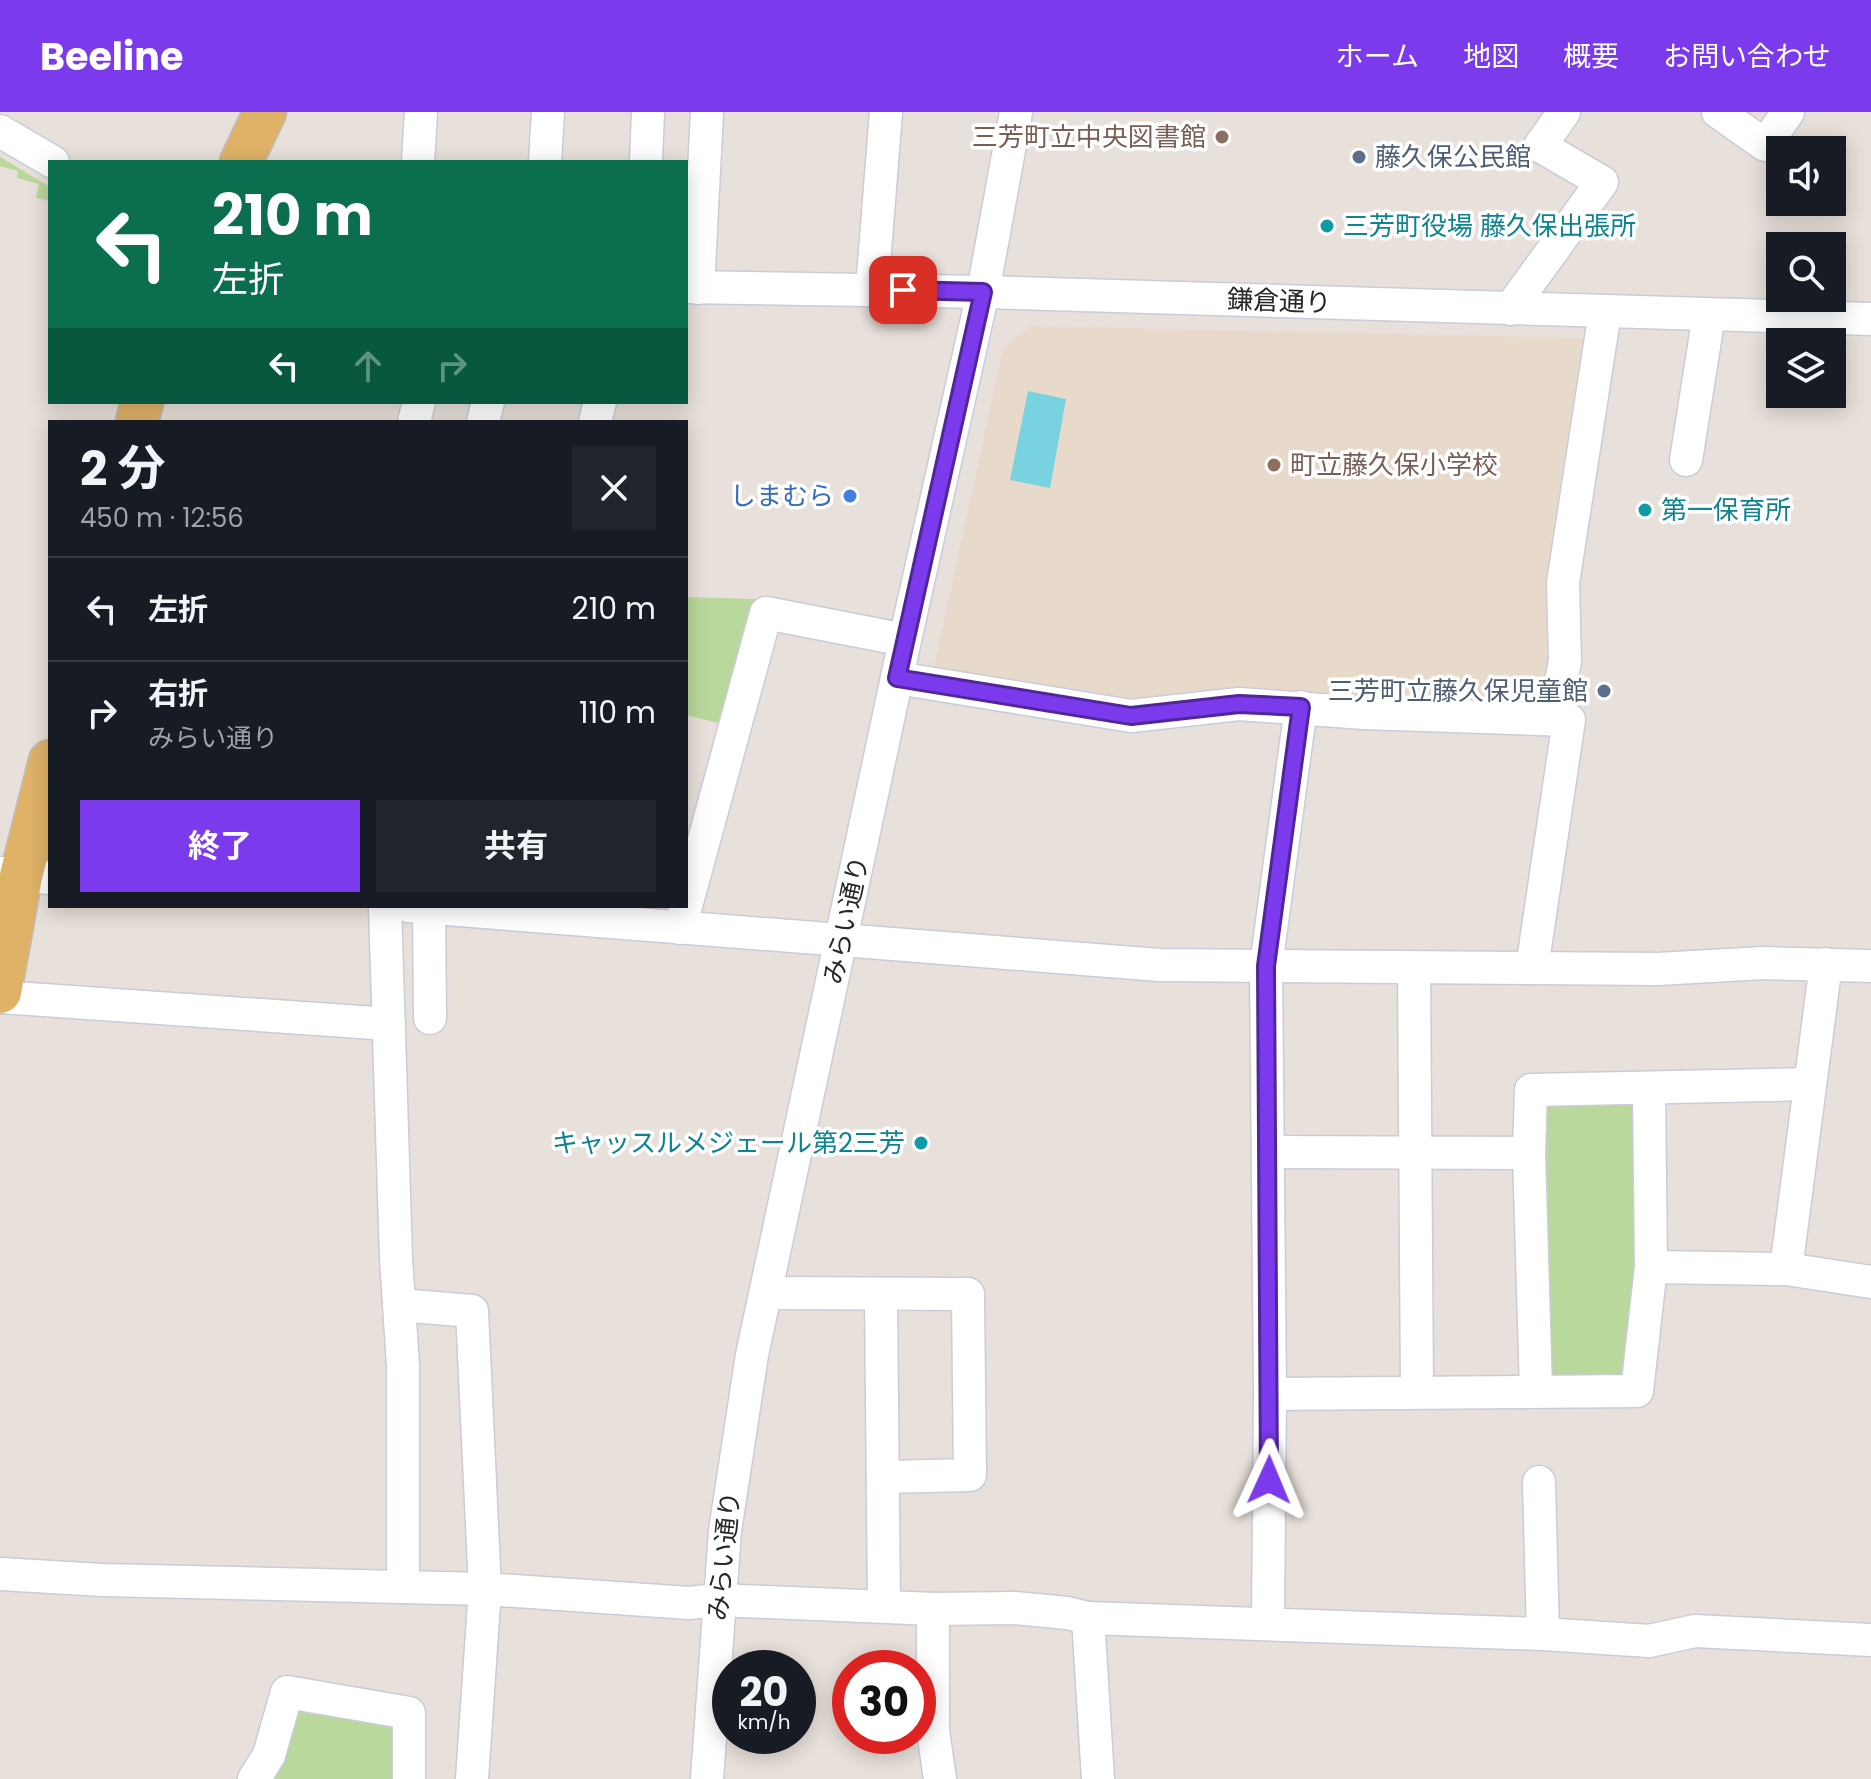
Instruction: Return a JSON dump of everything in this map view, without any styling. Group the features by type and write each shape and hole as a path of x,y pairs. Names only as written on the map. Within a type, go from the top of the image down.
{"main road":[{"path":"242,160 265,112"},
{"path":"0,995 48,770"}],"street":[{"path":"418,160 421,112"},
{"path":"545,160 548,112"},
{"path":"646,160 648,112"},
{"path":"692,287 707,112"},
{"path":"872,289 886,112"},
{"name":"みらい通り","path":"707,1779 718,1600 737,1445 752,1355 983,292 1016,112"},
{"path":"1510,309 1602,182 1540,146 1564,112"},
{"path":"1718,112 1765,145 1788,112"},
{"path":"0,131 50,160"},
{"name":"鎌倉通り","path":"692,287 983,292 1871,319"},
{"path":"1554,718 1565,661 1563,583 1605,312"},
{"path":"1686,460 1709,315"},
{"path":"688,899 766,613 905,640"},
{"path":"897,678 1131,716 1239,704 1364,713 1569,720 1532,968"},
{"path":"1268,1623 1270,1394 1266,966 1301,707"},
{"path":"385,908 403,1366 403,1587"},
{"path":"418,908 430,1018"},
{"path":"430,908 1159,965 1658,969 1763,963 1871,966"},
{"path":"680,928 685,908"},
{"path":"1786,1269 1826,964"},
{"path":"1414,968 1417,1392"},
{"path":"0,995 389,1024"},
{"path":"1536,1391 1529,1153 1531,1090 1810,1084"},
{"path":"1270,1394 1637,1391 1651,1267 1649,1088"},
{"path":"1269,1152 1529,1153"},
{"path":"1651,1267 1786,1269 1871,1282"},
{"path":"767,1293 968,1294 970,1475 884,1477"},
{"path":"881,1295 884,1606"},
{"path":"399,1305 472,1311 485,1589 472,1779"},
{"path":"1539,1482 1543,1634"},
{"path":"0,1574 102,1580 485,1589 689,1603 718,1600 933,1609 1014,1608 1088,1618 1543,1634 1649,1641 1695,1631 1871,1640"},
{"path":"933,1609 933,1731 940,1779"},
{"path":"1088,1618 1098,1779"},
{"path":"254,1779 269,1755 287,1692 409,1713 409,1779"}],"shaded area":[{"name":"町立藤久保小学校","path":"1031,326 1589,338 1549,706 1136,709 932,676 1003,348"}],"green space":[{"path":"0,157 48,186 48,201 36,198 39,184 17,178 18,171 0,166"},
{"path":"688,597 756,599 722,724 688,716"},
{"path":"1631,1098 1638,1108 1640,1266 1629,1371 1619,1383 1553,1384 1543,1372 1542,1106 1551,1099"},
{"path":"289,1708 392,1718 399,1779 261,1779"}],"water":[{"path":"1028,391 1066,399 1050,488 1010,480"}],"place":[{"name":"三芳町立中央図書館","path":"1222,137"},
{"name":"藤久保公民館","path":"1359,157"},
{"name":"三芳町役場 藤久保出張所","path":"1327,226"},
{"name":"町立藤久保小学校","path":"1274,465"},
{"name":"しまむら","path":"850,496"},
{"name":"第一保育所","path":"1645,510"},
{"name":"三芳町立藤久保児童館","path":"1604,691"},
{"name":"キャッスルメジェール第2三芳","path":"921,1143"}],"route":[{"path":"903,290 983,292 897,678 1131,716 1239,704 1301,707 1266,966 1269,1480"}]}
